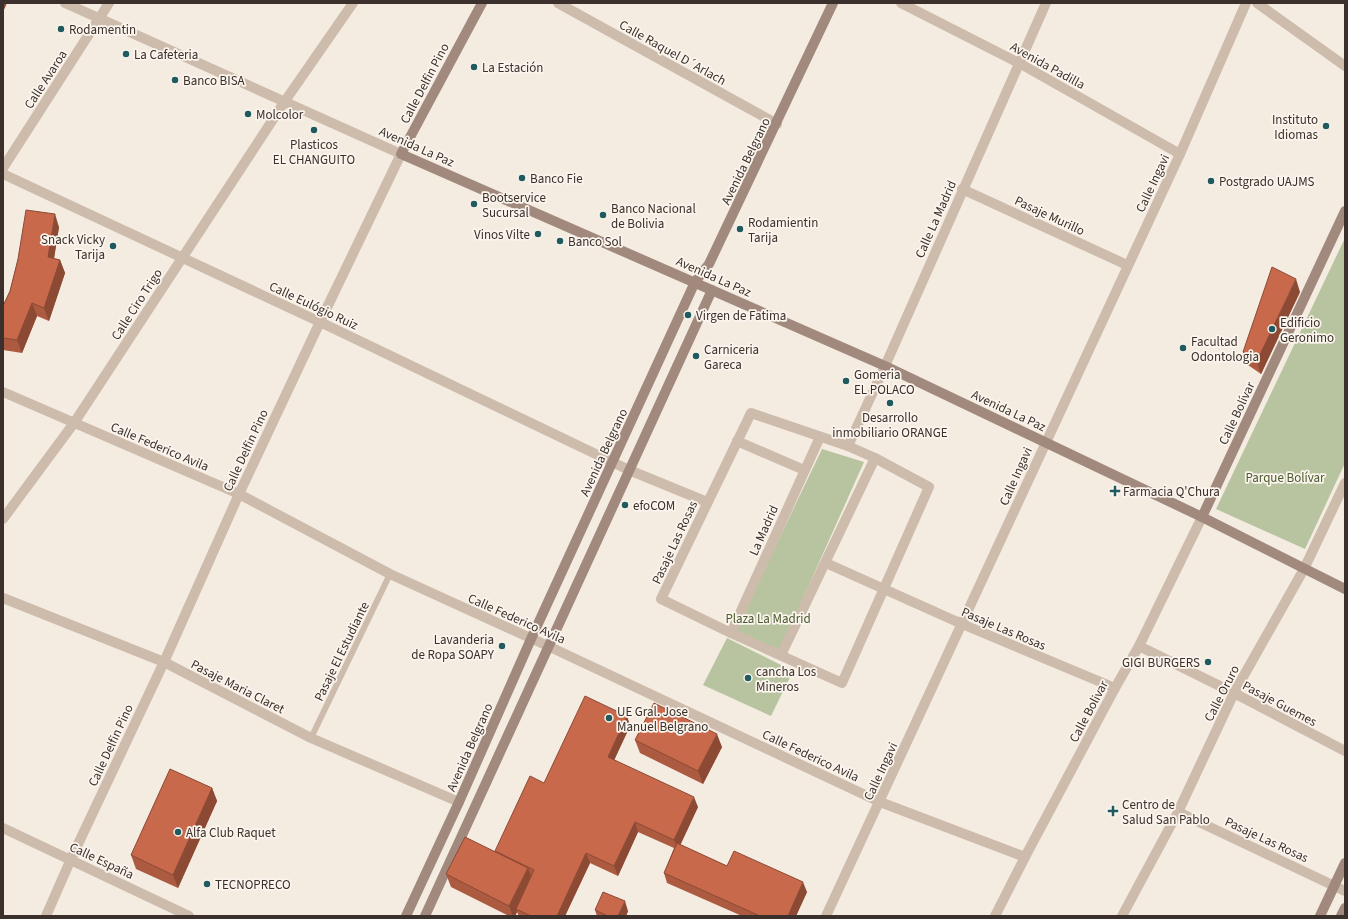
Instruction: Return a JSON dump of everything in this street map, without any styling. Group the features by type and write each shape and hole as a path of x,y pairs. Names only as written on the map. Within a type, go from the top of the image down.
{"street":[{"name":"Avenida La Paz","path":"65,3 401,154 885,366 1202,517 1345,589"},
{"name":"Calle Avaroa","path":"3,168 108,3"},
{"name":"Calle Ciro Trigo","path":"3,519 74,423 285,101 353,3"},
{"name":"Calle Delfin Pino","path":"46,916 71,859 164,662 239,494 320,322 401,154 482,3"},
{"name":"Calle Raquel D´Arlach","path":"558,3 776,124"},
{"name":"Avenida Belgrano","path":"406,916 459,802 531,639 696,282 709,264 833,3"},
{"name":"Avenida Padilla","path":"901,3 1019,63 1180,154"},
{"name":"Calle La Madrid","path":"848,446 1046,3"},
{"name":"Calle Ingavi","path":"826,916 1180,154 1246,3"},
{"path":"1257,3 1345,66"},
{"name":"Calle Eulógio Ruiz","path":"3,174 320,322 613,461 629,470"},
{"name":"Pasaje Murillo","path":"962,189 1128,265"},
{"name":"Calle Bolívar","path":"1202,517 1345,211"},
{"path":"425,916 712,290"},
{"name":"Calle Federico Avila","path":"3,392 239,494 390,574 548,646 880,802 1025,857"},
{"name":"Pasaje Las Rosas","path":"751,412 820,437 848,446 875,458 929,487 842,683 731,633 661,599 751,412"},
{"name":"La Madrid","path":"731,633 820,437"},
{"path":"737,441 804,470"},
{"path":"781,655 875,458"},
{"path":"629,470 707,502"},
{"name":"Calle Oruro","path":"1122,916 1178,812 1234,693 1304,569 1345,483"},
{"name":"Calle Bolivar","path":"995,916 1115,688 1139,646 1202,517"},
{"path":"826,562 883,589"},
{"name":"Pasaje Las Rosas","path":"883,589 1115,688"},
{"name":"Pasaje Maria Claret","path":"3,598 164,662 311,738 459,802"},
{"name":"Pasaje Guemes","path":"1139,646 1234,693 1345,751"},
{"name":"Pasaje Las Rosas","path":"1178,812 1345,891"},
{"name":"Calle España","path":"3,828 186,915"},
{"path":"1320,916 1345,863"},
{"path":"1341,916 1345,908"}],"lane":[{"name":"Pasaje El Estudiante","path":"311,738 390,574"}],"green space":[{"name":"Parque Bolívar","path":"1345,238 1345,463 1305,549 1216,509"},
{"name":"Plaza La Madrid","path":"822,449 864,462 779,652 735,631"},
{"name":"cancha Los Mineros","path":"727,638 793,671 771,716 703,685"}],"building":[{"path":"26,210 55,214 48,257 60,260 44,308 32,303 17,340 3,338 3,306 10,291 18,259"},
{"path":"1272,267 1296,279 1257,361 1243,352"},
{"path":"585,696 627,716 608,757 694,797 674,840 635,822 614,866 586,853 557,916 531,916 516,909 534,870 495,851 530,776 544,783"},
{"path":"654,703 717,734 698,771 635,740"},
{"path":"170,769 212,788 173,875 131,855"},
{"path":"465,837 528,868 509,906 446,874"},
{"path":"677,843 727,866 734,851 803,882 788,916 760,916 664,873"},
{"path":"603,892 625,901 618,916 608,916 595,910"}],"place":[{"name":"Rodamentin","path":"61,29"},
{"name":"La Cafeteria","path":"126,54"},
{"name":"La Estación","path":"474,67"},
{"name":"Banco BISA","path":"175,80"},
{"name":"Molcolor","path":"248,114"},
{"name":"Instituto Idiomas","path":"1326,126"},
{"name":"Plasticos EL CHANGUITO","path":"314,130"},
{"name":"Banco Fie","path":"522,178"},
{"name":"Postgrado UAJMS","path":"1211,181"},
{"name":"Bootservice Sucursal","path":"474,204"},
{"name":"Banco Nacional de Bolivia","path":"603,215"},
{"name":"Rodamientin Tarija","path":"740,229"},
{"name":"Vinos Vilte","path":"538,234"},
{"name":"Banco Sol","path":"560,241"},
{"name":"Snack Vicky Tarija","path":"113,246"},
{"name":"Virgen de Fatima","path":"688,315"},
{"name":"Edificio Geronimo","path":"1272,329"},
{"name":"Facultad Odontologia","path":"1183,348"},
{"name":"Carniceria Gareca","path":"696,356"},
{"name":"Gomeria EL POLACO","path":"846,381"},
{"name":"Desarrollo inmobiliario ORANGE","path":"890,403"},
{"name":"Farmacia Q'Chura","path":"1115,491"},
{"name":"efoCOM","path":"625,505"},
{"name":"Lavanderia de Ropa SOAPY","path":"502,646"},
{"name":"GIGI BURGERS","path":"1208,662"},
{"name":"cancha Los Mineros","path":"748,678"},
{"name":"UE Gral. Jose Manuel Belgrano","path":"609,718"},
{"name":"Centro de Salud San Pablo","path":"1113,811"},
{"name":"Alfa Club Raquet","path":"178,832"},
{"name":"TECNOPRECO","path":"207,884"}]}
